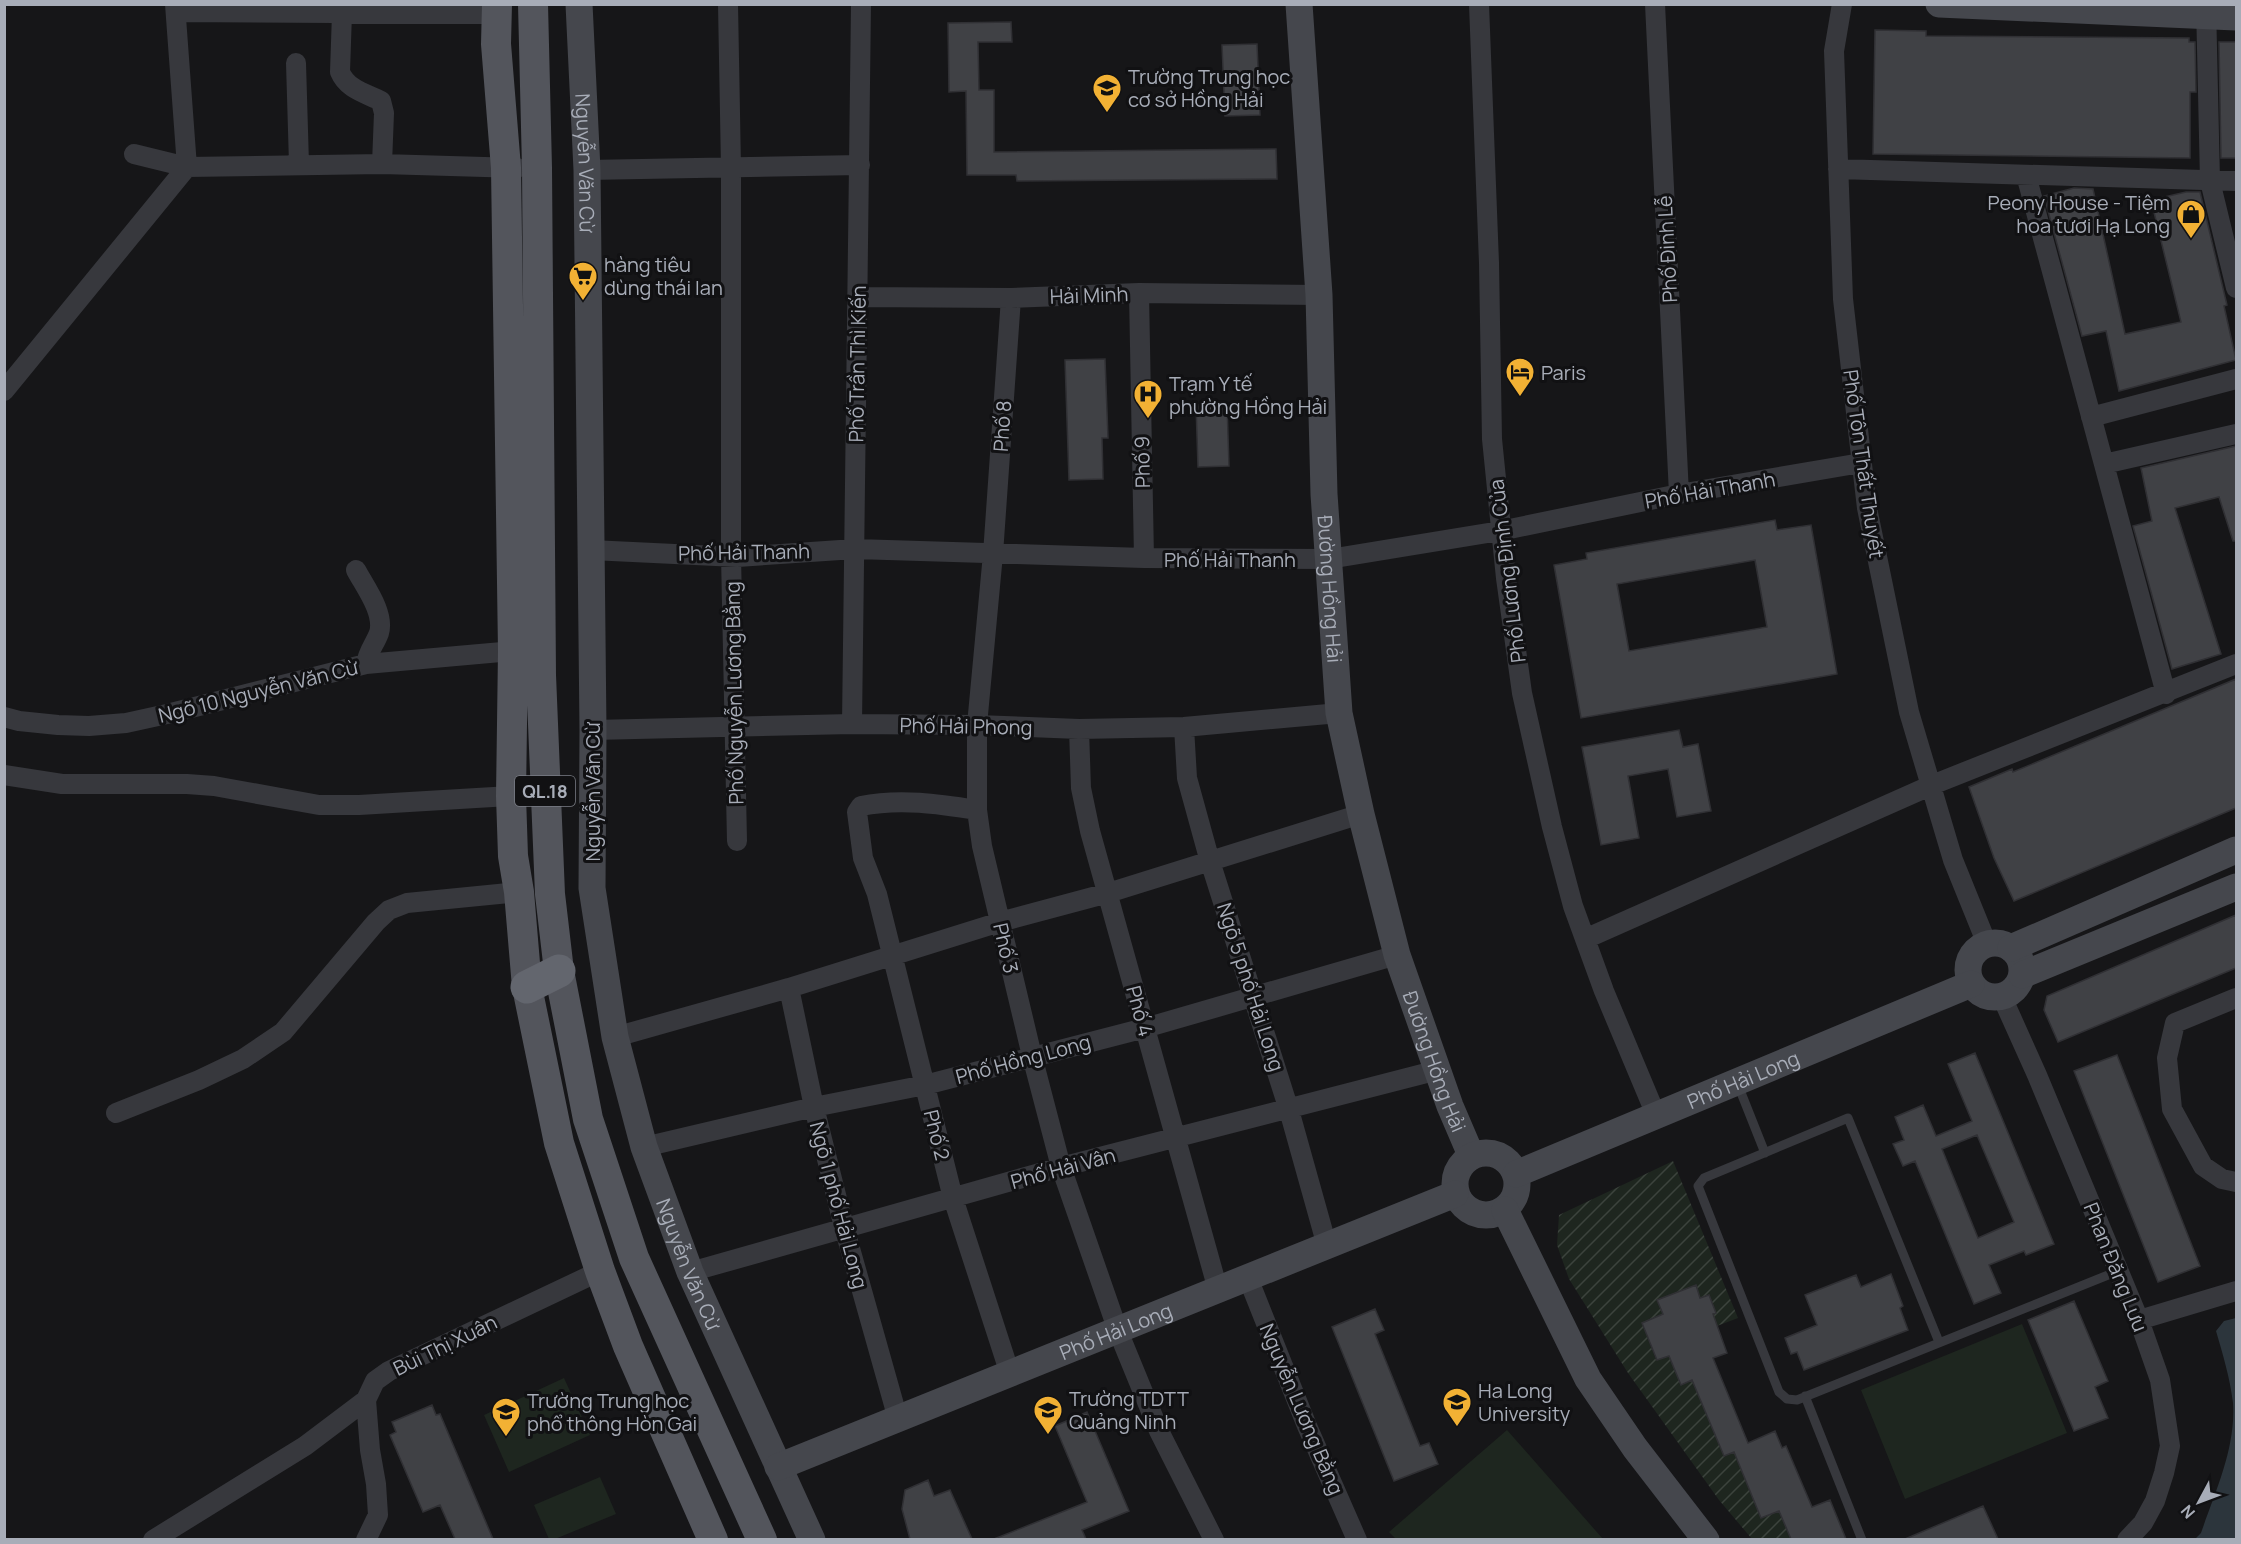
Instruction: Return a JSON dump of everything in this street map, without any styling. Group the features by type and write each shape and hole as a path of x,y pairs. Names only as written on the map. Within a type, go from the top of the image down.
{"highway":[{"path":"527,987 559,971"}],"main road":[{"name":"QL.18","path":"533,4 537,168 540,675 550,894 559,971 588,1119 634,1258 762,1539"},
{"name":"QL.18","path":"497,9 496,44 506,168 513,651 511,796 513,856 519,891 527,987 559,1143 600,1271 628,1346 713,1539"}],"street":[{"name":"Nguyễn Văn Cừ","path":"579,4 587,170 593,730 592,888 615,1037 644,1147 690,1272 812,1539"},
{"name":"Phố Nguyễn Lương Bằng","path":"728,4 731,168 730,556 737,841"},
{"name":"Phố Trần Thì Kiến","path":"852,724 861,4"},
{"name":"Đường Hồng Hải","path":"1299,4 1319,295 1324,494 1339,713 1361,814 1397,955 1450,1106 1472,1155"},
{"name":"Phố Lương Định Của","path":"1479,4 1490,263 1492,439 1500,531 1522,693 1552,827 1573,906 1604,992 1656,1115"},
{"name":"Phố Đinh Lễ","path":"1655,4 1679,494"},
{"name":"Phố Tôn Thất Thuyết","path":"1842,4 1834,51 1843,299 1867,508 1909,712 1953,861 1999,946"},
{"path":"1939,4 2206,10 2236,17"},
{"path":"4,391 188,167 176,8 342,13 497,9"},
{"path":"2206,10 2210,181 2236,288"},
{"path":"342,13 340,72 352,88 381,101 384,113 382,164"},
{"path":"296,63 299,164"},
{"path":"134,154 188,167 382,164 537,168"},
{"path":"587,170 860,165"},
{"path":"1838,169 2236,182"},
{"path":"2026,175 2166,694"},
{"name":"Hải Minh","path":"858,297 1011,298 1139,293 1319,295"},
{"name":"Phố 9","path":"1139,293 1144,558"},
{"name":"Phố 8","path":"993,554 1011,298"},
{"path":"2091,417 2236,379"},
{"path":"2104,464 2236,434"},
{"name":"Phố Hải Thanh","path":"591,550 730,556 855,549 1144,558 1329,559 1500,531 1679,494 1861,463"},
{"name":"Phố 3","path":"993,554 977,725 977,810 982,846 1061,1167 1118,1331 1159,1431 1214,1539"},
{"path":"356,570 380,622 378,636 368,651 366,664"},
{"name":"Ngõ 10 Nguyễn Văn Cừ","path":"4,717 58,725 89,726 126,723 366,664 513,651"},
{"path":"1585,939 1932,785 2166,694 2236,664"},
{"name":"Phố Hải Phong","path":"593,730 852,724 1079,729 1184,727 1339,713"},
{"name":"Ngõ 5 phố Hải Long","path":"1184,727 1187,778 1289,1110 1327,1246"},
{"name":"Phố 4","path":"1079,729 1081,788 1090,831 1218,1290"},
{"path":"4,775 62,784 214,786 319,805 359,806 511,796"},
{"name":"Phố 2","path":"977,810 928,802 875,803 861,806 857,812 863,858 876,894 953,1198 1010,1374"},
{"path":"615,1037 789,988 1361,814"},
{"path":"1999,946 2018,955 2022,965 2022,975 2011,992 2002,997 1993,998 1984,995 1971,984 1968,974 1971,955 1978,948 1999,946 2236,850"},
{"path":"2022,975 2236,887"},
{"path":"116,1113 199,1080 243,1059 283,1032 376,922 389,910 407,903 519,891"},
{"name":"Phố Hồng Long","path":"644,1147 814,1107 925,1084 1145,1028 1397,955"},
{"name":"Phố Hải Long","path":"1516,1174 1971,984"},
{"name":"Ngõ 1 phố Hải Long","path":"789,988 814,1107 844,1227 898,1419"},
{"name":"Phan Đăng Lưu","path":"2002,997 2139,1320 2160,1380 2170,1446 2155,1501 2143,1523 2127,1539"},
{"path":"2236,998 2175,1023 2167,1058 2172,1109 2203,1166 2222,1179 2236,1182"},
{"name":"Phố Hải Vân","path":"690,1272 1061,1167 1438,1070"},
{"path":"1489,1153 1506,1160 1516,1174 1515,1194 1505,1210 1486,1216 1476,1214 1467,1210 1455,1194 1454,1179 1460,1165 1472,1155 1489,1153"},
{"name":"Phố Hải Long","path":"778,1467 1455,1194"},
{"path":"1505,1210 1588,1379 1635,1448 1706,1539"},
{"name":"Bùi Thị Xuân","path":"153,1539 305,1446 366,1400 375,1381 389,1371 600,1271"},
{"name":"Nguyễn Lương Bằng","path":"1248,1278 1307,1426 1357,1539"},
{"path":"2139,1320 2236,1291"},
{"path":"366,1400 378,1515 366,1539"}],"lane":[{"path":"1737,1081 1765,1153"},
{"path":"1939,1342 1848,1118 1704,1178 1698,1186 1779,1392 1787,1399 1797,1400 2118,1271"},
{"path":"1805,1396 1862,1539"}],"shaded area":[{"path":"1673,1161 1738,1318 1717,1326 1712,1314 1716,1313 1709,1295 1700,1298 1696,1286 1663,1314 1642,1323 1656,1360 1669,1356 1681,1385 1692,1380 1724,1456 1734,1452 1761,1518 1779,1511 1791,1539 1752,1539 1719,1500 1628,1373 1569,1279 1557,1245 1559,1215"},
{"path":"2236,1318 2236,1539 2195,1539 2201,1533 2223,1470 2233,1420 2230,1385 2216,1331 2224,1321"},
{"path":"2022,1324 2067,1433 1905,1499 1861,1390"},
{"path":"564,1378 590,1435 509,1472 484,1415"},
{"path":"1507,1430 1603,1539 1396,1539 1389,1532"},
{"path":"600,1477 616,1514 555,1539 549,1539 534,1505"}],"building":[{"path":"1011,22 1012,42 978,42 979,90 994,90 994,152 1276,149 1277,179 1017,181 1016,175 967,175 966,91 949,92 948,23"},
{"path":"1875,30 1926,31 1926,36 2189,38 2189,42 2195,42 2196,92 2190,92 2190,158 1873,154"},
{"path":"2219,42 2236,42 2236,158 2221,158"},
{"path":"1257,44 1260,115 1225,116 1222,45"},
{"path":"2074,188 2093,189 2125,334 2181,322 2151,200 2186,192 2200,192 2227,305 2224,306 2236,360 2119,391 2106,331 2082,336 2044,196"},
{"path":"1105,359 1108,438 1102,438 1103,479 1069,480 1065,360"},
{"path":"1227,404 1229,466 1198,467 1196,405"},
{"path":"2236,446 2236,541 2233,541 2219,497 2175,508 2221,654 2172,669 2133,526 2152,521 2141,468"},
{"path":"1775,520 1777,530 1811,525 1837,674 1581,718 1554,565 1587,559 1586,553","holes":["1755,560 1767,627 1629,651 1617,584"]},
{"path":"2236,679 2236,808 2014,901 1994,858 1969,787 2012,769 2013,772"},
{"path":"1679,730 1683,747 1698,744 1711,811 1677,817 1668,769 1628,776 1639,838 1601,845 1582,747"},
{"path":"2236,915 2236,968 2058,1042 2044,1010 2047,996"},
{"path":"1975,1053 2054,1244 2026,1255 2024,1251 1989,1265 2001,1293 1974,1304 1915,1161 1903,1166 1893,1144 1904,1140 1895,1117 1923,1105 1936,1136 1972,1121 1948,1064","holes":["1977,1135 2014,1222 1978,1238 1942,1149"]},
{"path":"2117,1055 2200,1266 2158,1282 2074,1071"},
{"path":"1891,1274 1903,1306 1900,1308 1908,1330 1804,1370 1797,1352 1791,1354 1785,1338 1817,1325 1805,1295 1856,1275 1861,1287"},
{"path":"1696,1285 1700,1298 1709,1295 1716,1313 1713,1314 1727,1353 1713,1358 1748,1443 1775,1431 1782,1448 1786,1446 1812,1507 1830,1500 1846,1539 1791,1539 1779,1511 1761,1518 1734,1452 1724,1456 1692,1380 1681,1385 1669,1356 1657,1360 1642,1323 1663,1314 1657,1300"},
{"path":"2074,1301 2108,1381 2095,1387 2108,1418 2074,1431 2028,1320"},
{"path":"1375,1309 1384,1330 1375,1334 1420,1446 1429,1443 1438,1464 1394,1481 1332,1327"},
{"path":"432,1405 436,1415 440,1414 493,1539 455,1539 440,1505 423,1512 390,1435 396,1432 392,1422"},
{"path":"1087,1412 1129,1511 1082,1530 1086,1539 994,1539 1087,1502 1055,1426"},
{"path":"928,1480 934,1496 950,1490 972,1539 910,1539 902,1509 905,1490"},
{"path":"1983,1506 1998,1539 1905,1539"}],"place":[{"name":"Trường Trung học cơ sở Hồng Hải","path":"1107,114"},
{"name":"Peony House - Tiệm hoa tươi Hạ Long","path":"2191,240"},
{"name":"hàng tiêu dùng thái lan","path":"583,302"},
{"name":"Paris","path":"1520,398"},
{"name":"Trạm Y tế phường Hồng Hải","path":"1148,420"},
{"name":"Ha Long University","path":"1457,1428"},
{"name":"Trường TDTT Quảng Ninh","path":"1048,1436"},
{"name":"Trường Trung học phổ thông Hòn Gai","path":"506,1438"}]}
